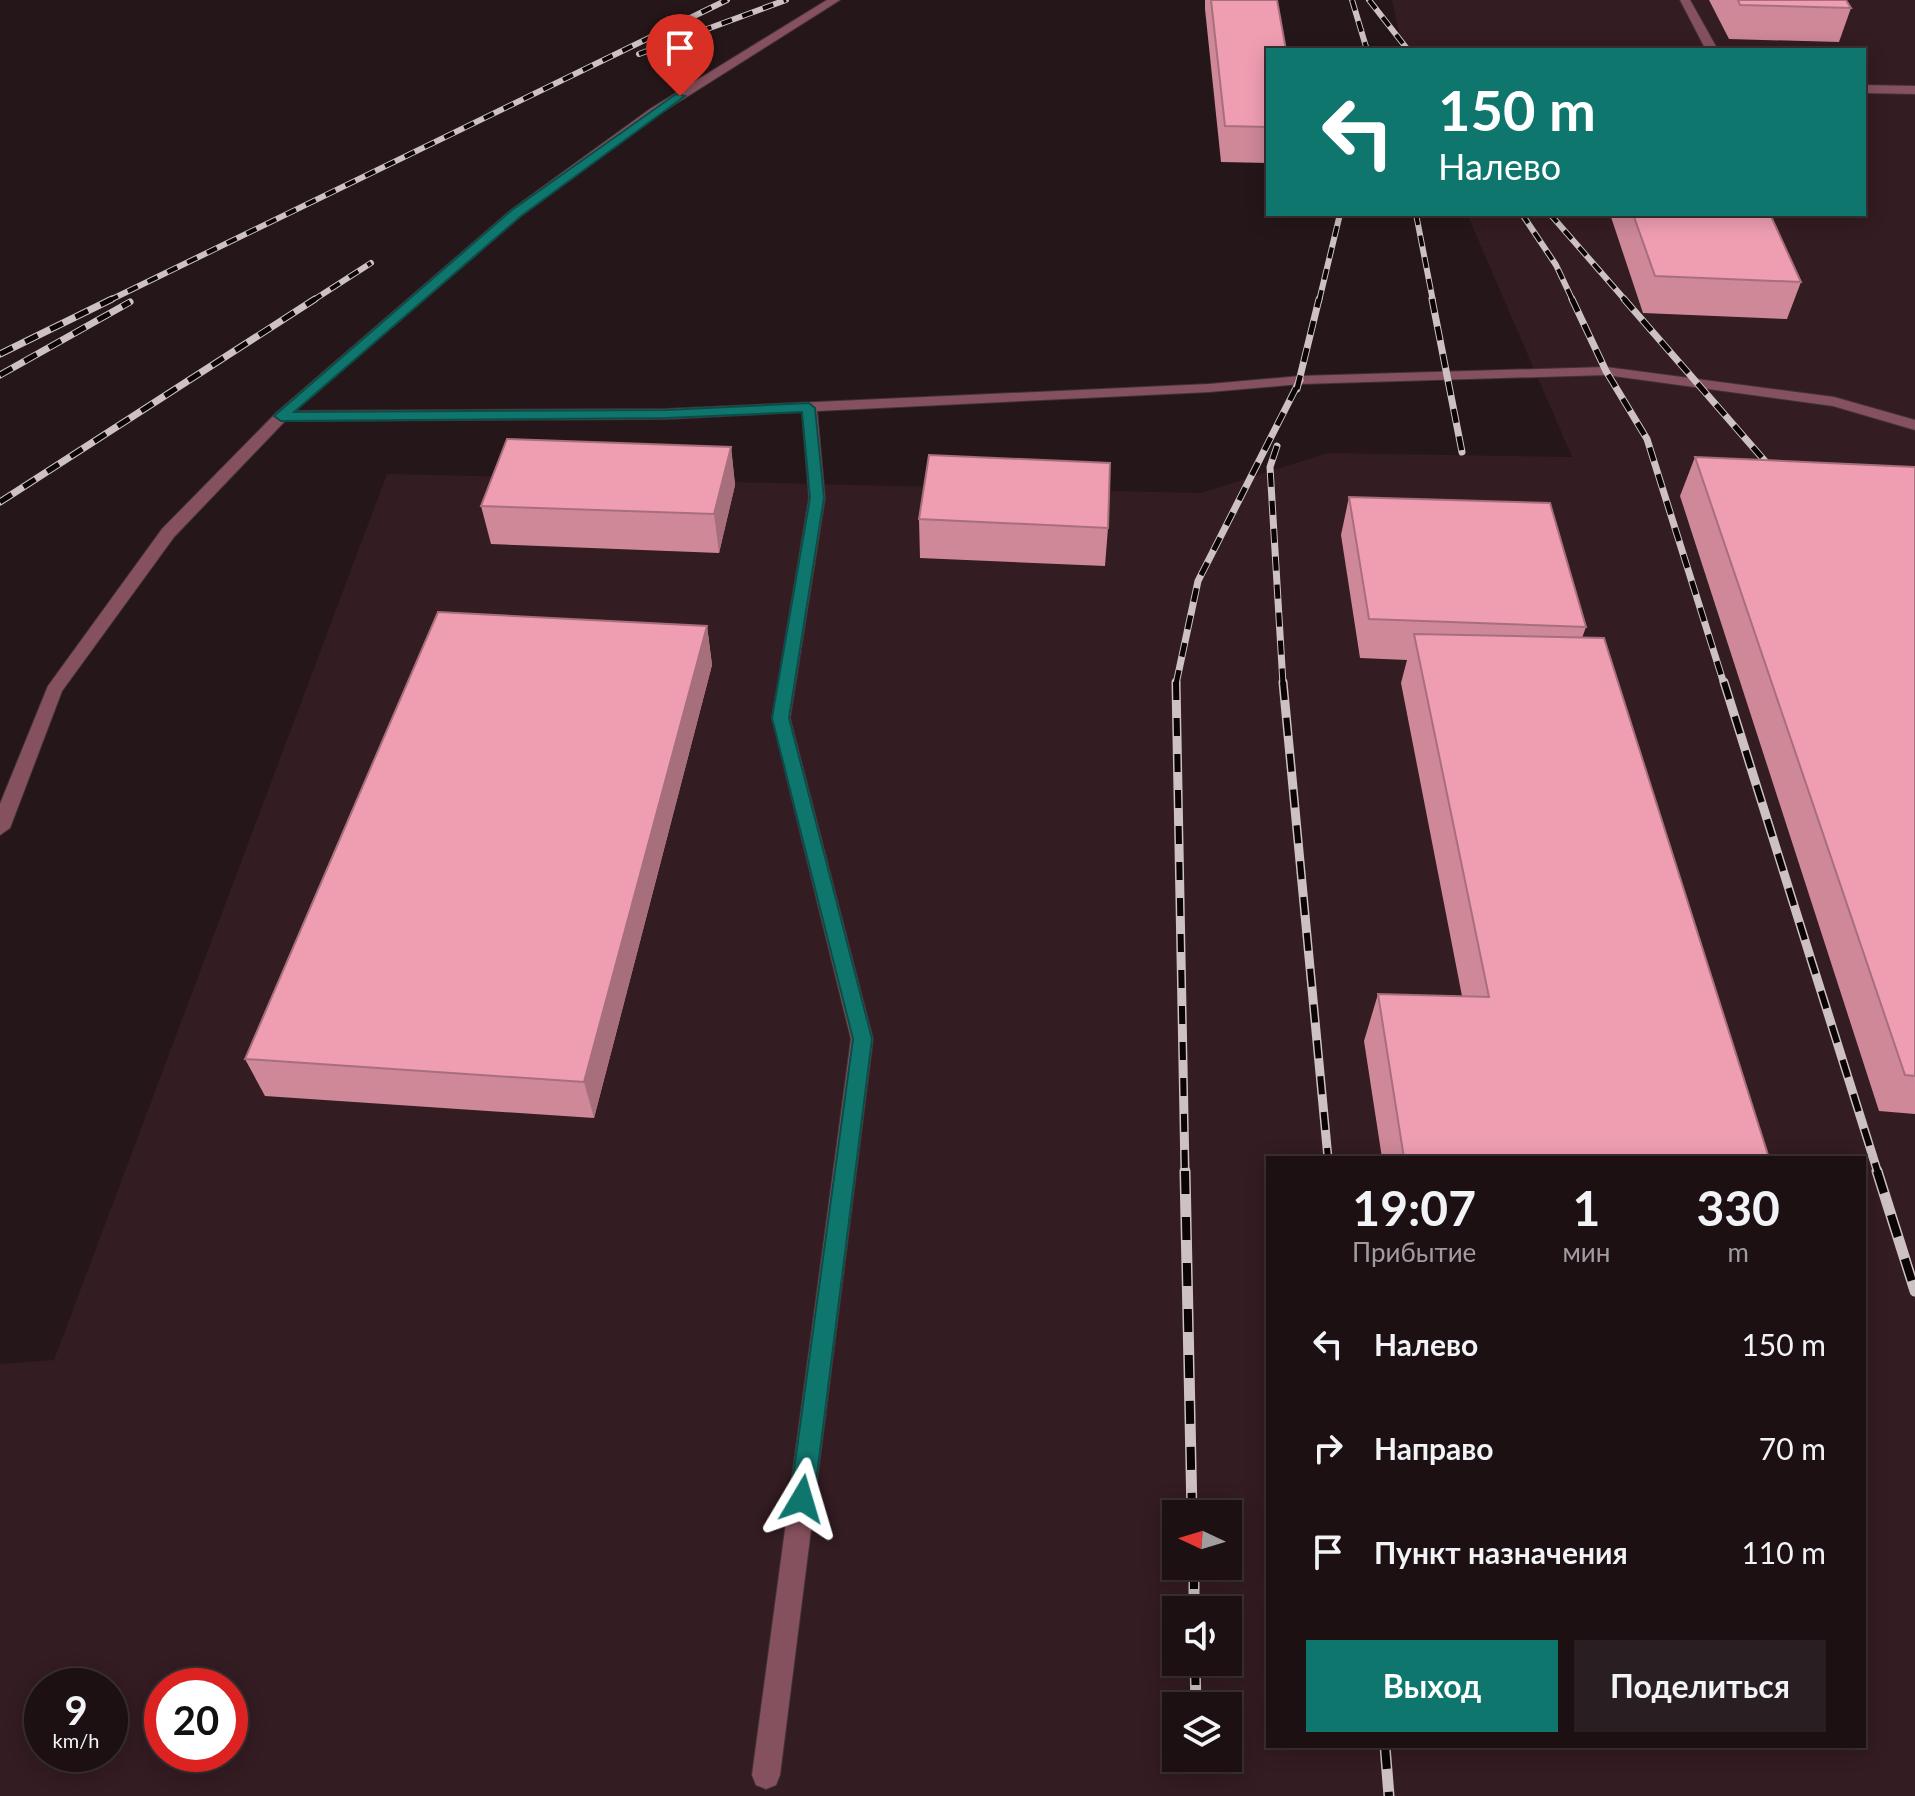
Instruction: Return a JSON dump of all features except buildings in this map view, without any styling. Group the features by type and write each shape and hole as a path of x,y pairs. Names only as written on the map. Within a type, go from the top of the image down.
{"street":[{"path":"0,828 54,690 168,533 281,416 516,213 654,112 835,0"},
{"path":"1685,0 1711,48"},
{"path":"1866,89 1915,90"},
{"path":"281,416 666,414 1209,388 1300,380 1606,371 1834,402 1915,425"},
{"path":"766,1775 862,1039 781,718 817,498 809,408"}],"shaded area":[{"path":"1392,0 1915,0 1915,1796 0,1796 0,1364 54,1360 387,474 1201,493 1328,453 1572,457 1468,216 1866,216 1866,48 1403,48"}],"railway":[{"path":"108,301 727,0"},
{"path":"639,54 786,0"},
{"path":"1352,0 1366,48"},
{"path":"1369,0 1406,48"},
{"path":"1319,301 1340,216"},
{"path":"1416,216 1433,301"},
{"path":"1523,216 1556,265 1573,301"},
{"path":"1552,216 1626,301"},
{"path":"312,301 371,263"},
{"path":"0,354 112,299"},
{"path":"0,502 315,299"},
{"path":"1298,383 1319,299"},
{"path":"1432,299 1462,452"},
{"path":"1572,299 1606,371 1647,439 1724,684"},
{"path":"1624,299 1771,468"},
{"path":"0,375 130,302"},
{"path":"1176,684 1198,581 1298,383"},
{"path":"1297,389 1298,383"},
{"path":"1277,446 1270,467 1283,684"},
{"path":"1283,682 1328,1156"},
{"path":"1724,682 1878,1173"},
{"path":"1176,684 1185,1173"},
{"path":"1185,1171 1192,1500"},
{"path":"1877,1171 1915,1291"},
{"path":"1194,1580 1194,1596"},
{"path":"1195,1676 1196,1692"},
{"path":"1385,1748 1389,1796"}],"route":[{"path":"680,96 516,213 281,416 666,414 809,408 817,498 781,718 862,1039 802,1499"}]}
